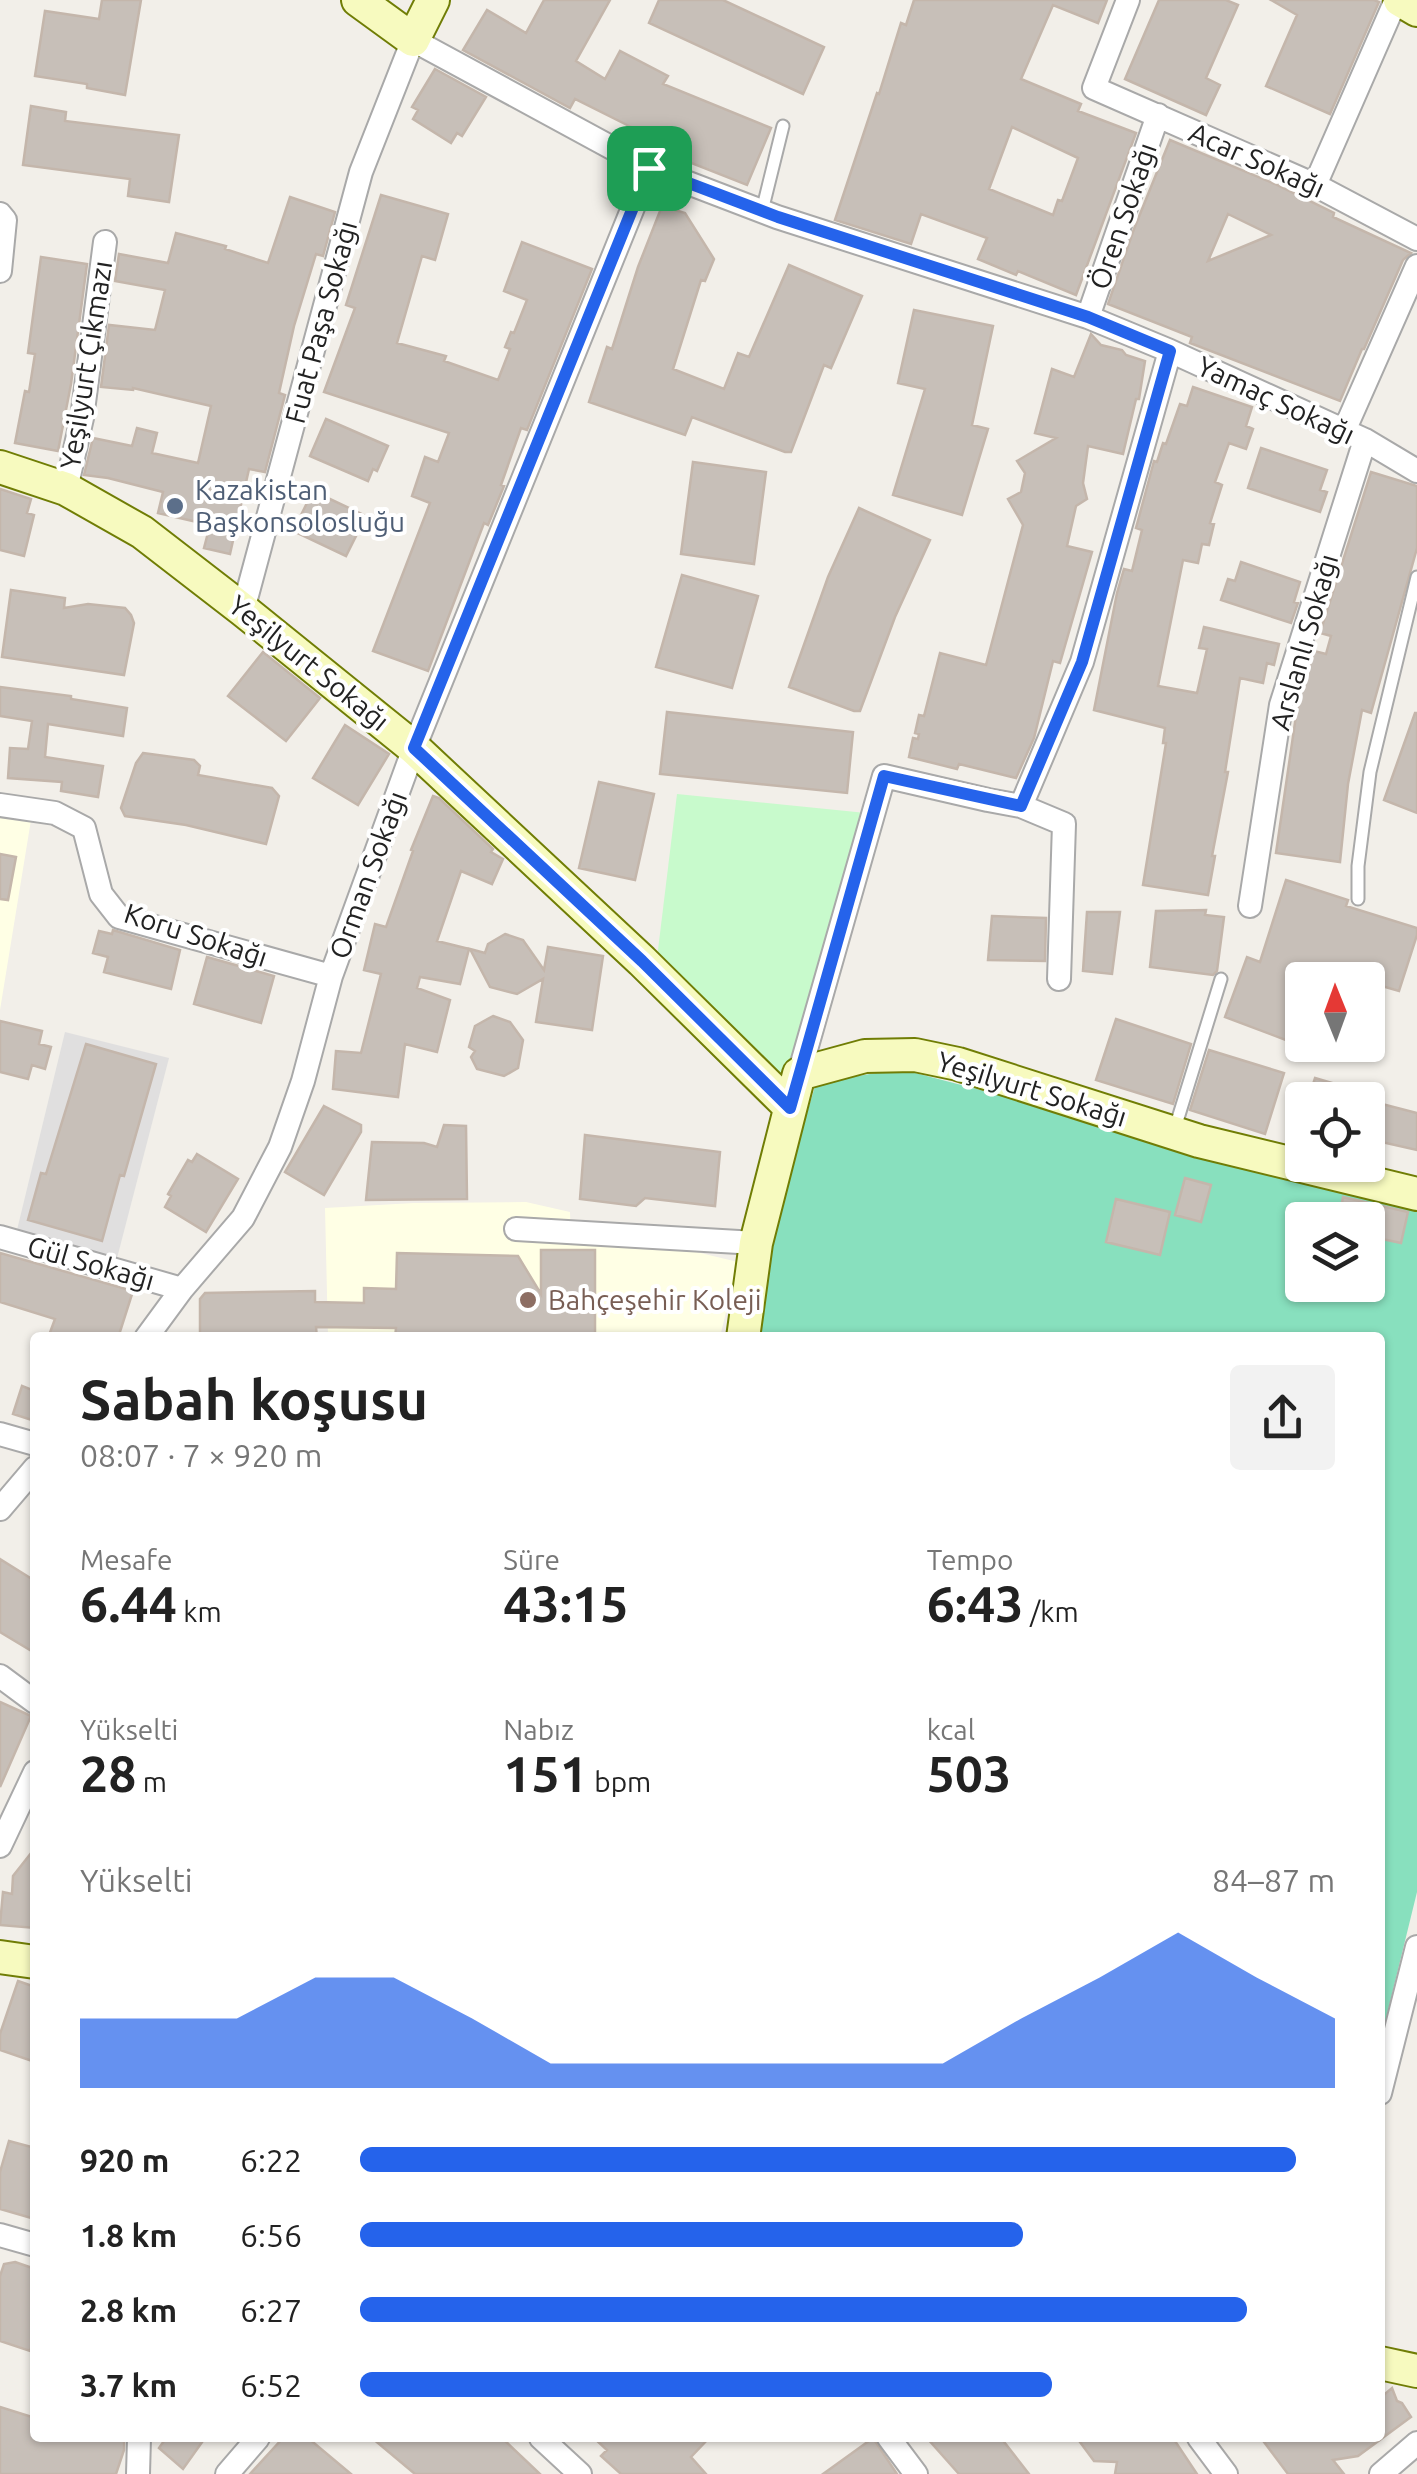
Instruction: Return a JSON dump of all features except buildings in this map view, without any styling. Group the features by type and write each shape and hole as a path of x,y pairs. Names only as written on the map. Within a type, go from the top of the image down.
{"main road":[{"path":"358,0 413,40 432,0"},
{"path":"1398,0 1417,10"},
{"name":"Yeşilyurt Sokağı","path":"0,466 66,488 142,532 414,748 642,961 790,1108"},
{"name":"Yeşilyurt Sokağı","path":"799,1074 865,1056 915,1055 958,1064 1199,1141 1417,1194"},
{"path":"744,1332 756,1243 799,1074"},
{"path":"0,1957 30,1961"},
{"path":"1385,2363 1417,2372"}],"street":[{"name":"Acar Sokağı","path":"1128,0 1094,88 1315,185 1417,239"},
{"path":"1315,185 1398,0"},
{"name":"Yamaç Sokağı","path":"413,40 649,168 762,211 1088,317 1355,436 1417,471"},
{"name":"Fuat Paşa Sokağı","path":"243,610 361,172 413,40"},
{"name":"Ören Sokağı","path":"1088,317 1158,115"},
{"name":"Orman Sokağı","path":"150,1332 243,1218 280,1147 303,1081 331,976 414,748 649,168"},
{"path":"0,214 5,220 0,272"},
{"name":"Yeşilyurt Çıkmazı","path":"66,488 82,418 105,242"},
{"name":"Arslanlı Sokağı","path":"1250,906 1280,705 1355,436 1417,266"},
{"path":"1021,806 1082,662 1170,351"},
{"path":"799,1074 884,776 1021,806 1064,824 1058,979"},
{"name":"Koru Sokağı","path":"0,805 54,813 84,828 100,894 119,917 331,976"},
{"path":"516,1229 756,1243"},
{"name":"Gül Sokağı","path":"0,1237 182,1289"},
{"path":"0,1434 30,1443"},
{"path":"0,1509 30,1479"},
{"path":"0,1676 30,1698"},
{"path":"0,1846 30,1783"},
{"path":"1385,2073 1417,1948"},
{"path":"0,2235 30,2244"},
{"path":"138,2474 139,2442"},
{"path":"227,2474 255,2442"},
{"path":"545,2442 580,2474"},
{"path":"892,2442 916,2474"},
{"path":"1201,2442 1226,2474"},
{"path":"1382,2474 1417,2443"}],"lane":[{"path":"762,211 783,126"},
{"path":"1358,900 1358,866 1370,772 1417,577"},
{"path":"1174,1133 1221,979"}],"shaded area":[{"path":"0,815 31,820 0,1010"},
{"path":"65,1032 169,1058 116,1262 17,1230"},
{"name":"Bahçeşehir Koleji","path":"526,1202 570,1212 571,1238 692,1251 738,1262 721,1332 328,1332 325,1208"}],"green space":[{"path":"677,794 866,813 787,1084 657,958"},
{"path":"900,1069 1285,1170 1285,1182 1333,1182 1417,1204 1417,1892 1385,2023 1385,1332 756,1332 783,1193 816,1083"}],"place":[{"name":"Kazakistan Başkonsolosluğu","path":"175,506"},
{"name":"Bahçeşehir Koleji","path":"528,1300"}],"route":[{"path":"649,168 778,217 1088,317 1170,351 1082,662 1021,806 884,776 790,1108 642,961 414,748 649,168"}]}
